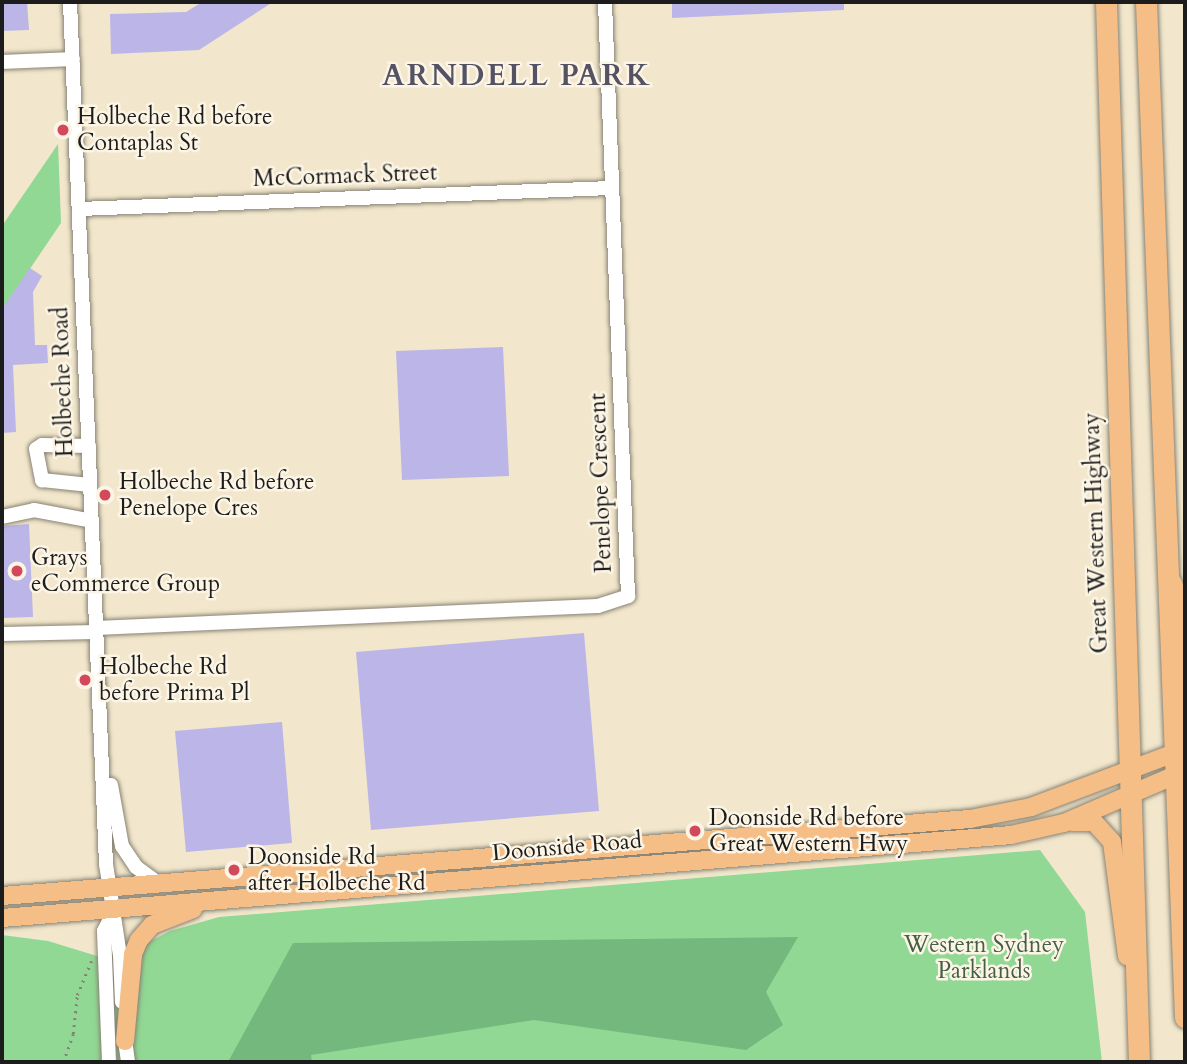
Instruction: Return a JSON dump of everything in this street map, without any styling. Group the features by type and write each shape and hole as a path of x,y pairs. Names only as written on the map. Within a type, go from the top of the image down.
{"highway":[{"name":"Great Western Highway","path":"1106,2 1139,1062"},
{"path":"1146,2 1169,573 1180,762 1185,1017"}],"main road":[{"path":"1169,573 1181,610 1185,671"},
{"name":"Doonside Road","path":"2,896 970,819 1031,807 1129,770 1180,762"},
{"name":"Doonside Road","path":"2,918 111,913 213,902 1011,835 1064,822 1130,794 1180,762"},
{"path":"1064,822 1094,822 1112,842 1137,1022"},
{"path":"125,1041 134,954 141,937 158,921 213,902"}],"street":[{"name":"Holbeche Road","path":"70,2 96,630 111,913"},
{"name":"Penelope Crescent","path":"96,630 598,607 628,596 605,2"},
{"path":"2,62 73,59"},
{"name":"McCormack Street","path":"79,209 612,188"},
{"path":"89,446 42,445 36,449 42,480 90,485"},
{"path":"2,517 34,510 92,521"},
{"path":"2,634 96,630"},
{"name":"Holbeche Road","path":"103,760 113,790 117,835 136,867 158,883"},
{"path":"111,913 120,954 128,1062"},
{"path":"109,1062 104,931 111,913"}],"path":[{"path":"63,1062 73,1034 77,995 94,955"}],"green space":[{"path":"58,144 61,223 2,310 2,226"},
{"name":"Western Sydney Parklands","path":"1040,850 1085,912 1102,1062 2,1062 2,935 48,941 97,956 126,954 170,931 219,917"},
{"path":"798,937 766,992 783,1025 746,1050 534,1020 311,1055 312,1062 228,1062 293,943"}],"building":[{"path":"2,2 27,2 29,30 2,31"},
{"path":"202,2 273,2 199,50 111,54 110,14 186,12"},
{"path":"672,2 844,2 844,10 672,18"},
{"path":"30,268 42,276 33,292 35,345 47,345 48,363 13,365 16,432 2,433 2,309"},
{"path":"503,347 509,476 402,480 396,351"},
{"name":"Grays eCommerce Group","path":"29,524 33,617 2,618 2,526"},
{"path":"584,633 599,811 371,830 356,652"},
{"path":"282,722 292,843 186,852 175,731"}],"place":[{"name":"Holbeche Rd before Contaplas St","path":"63,130"},
{"name":"Holbeche Rd before Penelope Cres","path":"105,495"},
{"name":"Grays eCommerce Group","path":"17,571"},
{"name":"Holbeche Rd before Prima Pl","path":"85,680"},
{"name":"Doonside Rd before Great Western Hwy","path":"695,831"},
{"name":"Doonside Rd after Holbeche Rd","path":"234,870"}],"district":[{"name":"ARNDELL PARK","path":"517,76"}]}
